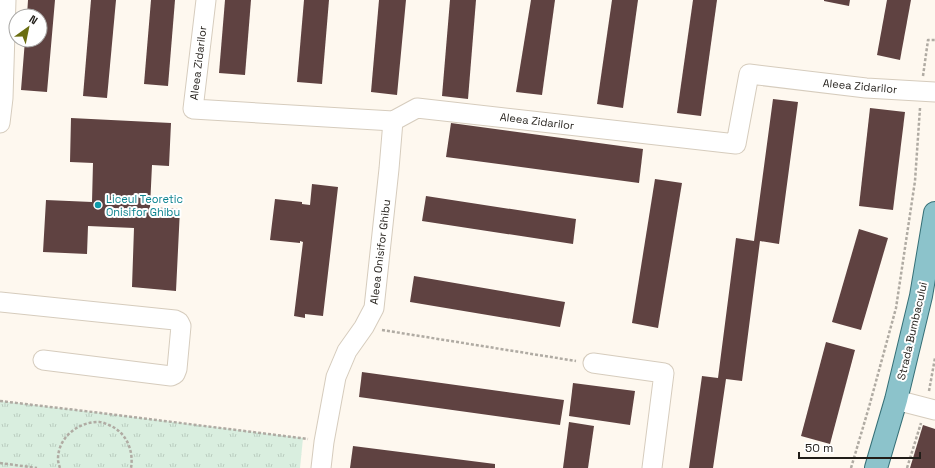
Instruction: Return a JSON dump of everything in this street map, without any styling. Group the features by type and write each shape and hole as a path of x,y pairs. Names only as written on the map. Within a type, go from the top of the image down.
{"main road":[{"name":"Strada Bumbacului","path":"876,468 896,400 922,296 935,213"}],"street":[{"path":"0,122 6,0"},
{"name":"Aleea Zidarilor","path":"206,0 193,109 393,121 417,108 736,144 749,74 866,88 928,91"},
{"name":"Aleea Onisifor Ghibu","path":"321,468 324,442 336,377 347,351 364,327 374,308 393,121"},
{"path":"0,302 175,320 179,322 181,326 177,369 175,374 171,376 43,360"},
{"path":"593,364 664,373 652,468"},
{"path":"896,400 935,410"}],"path":[{"path":"851,468 896,308 928,91 928,40 935,40"},
{"path":"364,327 593,364"},
{"path":"0,402 117,414 324,442"},
{"path":"60,468 58,459 60,446 67,435 76,427 88,422 101,422 112,426 122,433 128,443 132,455 131,468"},
{"path":"0,463 36,468"}],"green space":[{"path":"0,401 303,438 300,468 0,468"}],"building":[{"path":"28,0 55,0 47,92 21,90 24,48 48,48 48,8 28,8"},
{"path":"91,0 116,0 107,98 83,96"},
{"path":"151,0 175,0 168,86 144,84"},
{"path":"225,0 251,0 245,75 219,73"},
{"path":"304,0 329,0 322,84 297,82"},
{"path":"379,0 406,0 397,95 371,92"},
{"path":"450,0 476,0 468,99 442,96"},
{"path":"531,0 555,0 542,95 516,92"},
{"path":"612,0 638,0 623,108 597,104"},
{"path":"693,0 717,0 701,116 677,113"},
{"path":"824,0 850,0 849,6"},
{"path":"887,0 911,0 900,60 877,55"},
{"path":"773,99 798,102 779,244 760,241 742,381 726,379 713,468 689,468 702,376 718,378 736,238 754,241"},
{"path":"870,108 905,112 893,210 859,206"},
{"name":"Liceul Teoretic Onisifor Ghibu","path":"71,118 171,123 169,166 152,165 150,207 180,209 176,291 132,287 134,228 88,226 87,254 43,252 46,200 92,202 93,163 70,162"},
{"path":"451,123 643,149 639,183 446,157"},
{"path":"655,179 682,183 658,328 632,323"},
{"path":"312,184 338,187 323,316 305,314 305,318 294,316 303,242 270,240 275,199 302,202 302,204 310,205"},
{"path":"426,196 576,219 573,244 422,221"},
{"path":"859,229 888,238 861,330 832,322"},
{"path":"414,276 565,302 560,327 410,302"},
{"path":"826,342 855,350 830,444 801,436"},
{"path":"362,372 564,400 560,425 359,397"},
{"path":"573,383 635,391 630,425 569,416"},
{"path":"569,422 594,426 588,468 563,468"},
{"path":"923,425 935,429 935,468 910,468"},
{"path":"353,446 495,464 495,468 350,468"}],"place":[{"name":"Liceul Teoretic Onisifor Ghibu","path":"98,205"}]}
